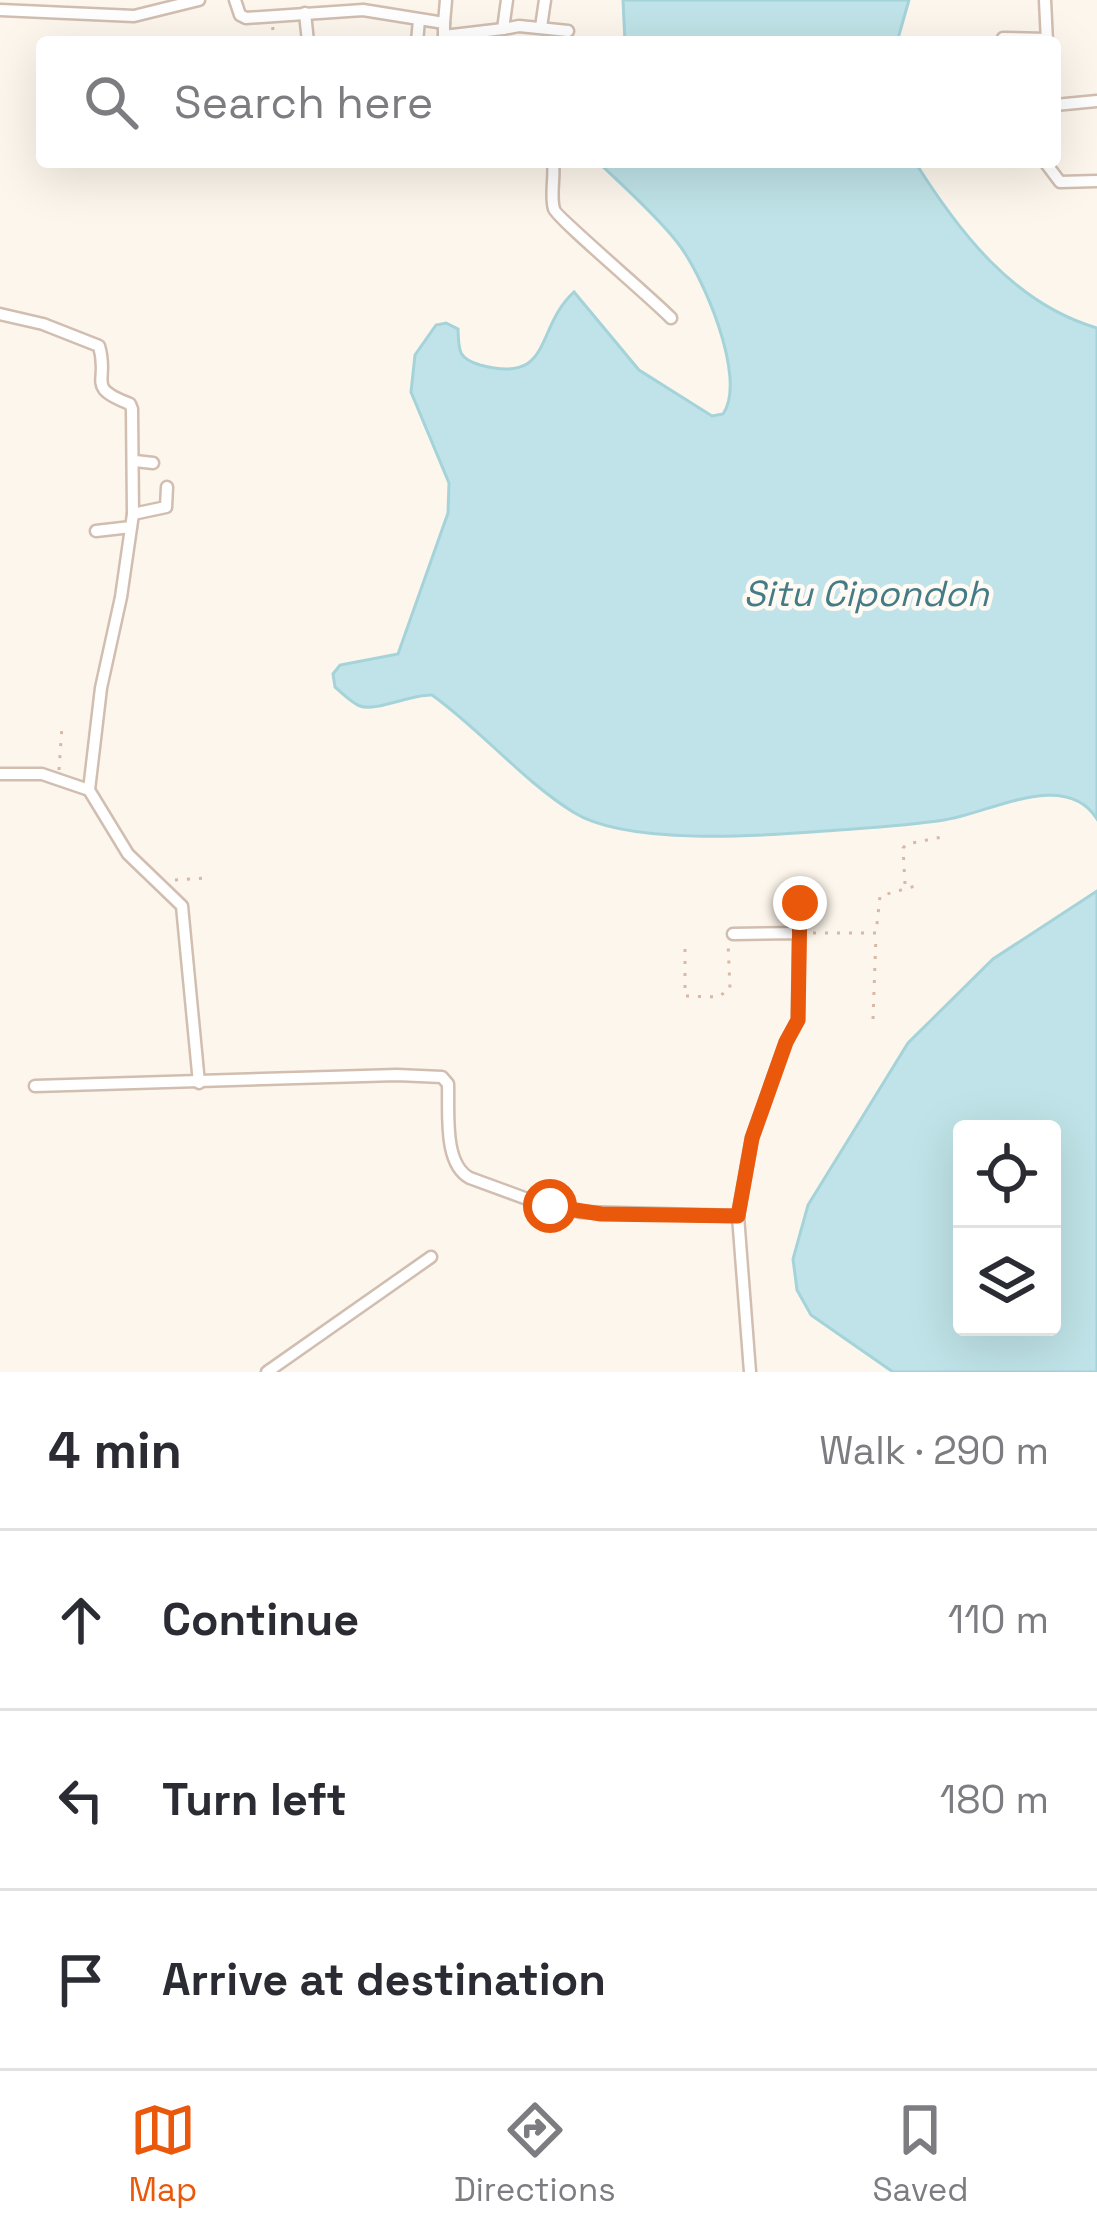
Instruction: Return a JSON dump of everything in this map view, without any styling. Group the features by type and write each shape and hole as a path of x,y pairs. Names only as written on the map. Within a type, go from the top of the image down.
{"street":[{"path":"0,10 134,16 199,0"},
{"path":"235,0 242,18 363,10 419,20 444,34 541,27 568,31"},
{"path":"272,0 273,17"},
{"path":"444,34 446,0"},
{"path":"503,29 507,0"},
{"path":"541,27 545,0"},
{"path":"1045,0 1047,36"},
{"path":"305,14 307,36"},
{"path":"418,36 419,20"},
{"path":"1061,105 1093,102"},
{"path":"553,168 553,206 558,218 671,318"},
{"path":"1050,168 1060,182 1097,181"},
{"path":"0,314 43,324 99,346 103,391 132,409 132,521 105,661 89,790"},
{"path":"135,460 153,463"},
{"path":"96,531 166,507 167,487"},
{"path":"0,774 32,772 89,790 128,854 177,899 186,917 200,1083"},
{"path":"749,1372 738,1216 752,1138 798,1020 800,903"},
{"path":"733,934 799,933"},
{"path":"35,1086 442,1077 448,1084 454,1161 470,1178 530,1201 580,1213 738,1216"},
{"path":"268,1372 431,1257"}],"path":[{"path":"272,36 273,17"},
{"path":"58,778 62,726"},
{"path":"905,886 907,844 942,837"},
{"path":"155,882 206,878"},
{"path":"873,1019 880,896 920,885"},
{"path":"799,933 876,933"},
{"path":"685,949 685,996 724,995 730,989 728,942 733,934"}],"water":[{"path":"623,0 909,0 899,36 625,36"},
{"name":"Situ Cipondoh","path":"604,168 919,168 991,262 1040,302 1097,328 1097,819 1083,804 1046,795 944,820 885,827 731,836 626,830 597,823 554,799 432,695 367,707 335,687 333,674 340,665 398,654 448,513 449,483 411,392 415,355 436,325 446,323 458,329 461,352 472,362 504,369 520,367 540,350 574,292 639,370 712,416 723,414 730,377 719,326 687,257"},
{"path":"1097,891 1097,1372 893,1372 811,1315 797,1290 793,1259 808,1205 908,1043 993,959"}],"route":[{"path":"550,1206 580,1213 738,1216 752,1138 798,1020 800,903"}]}
